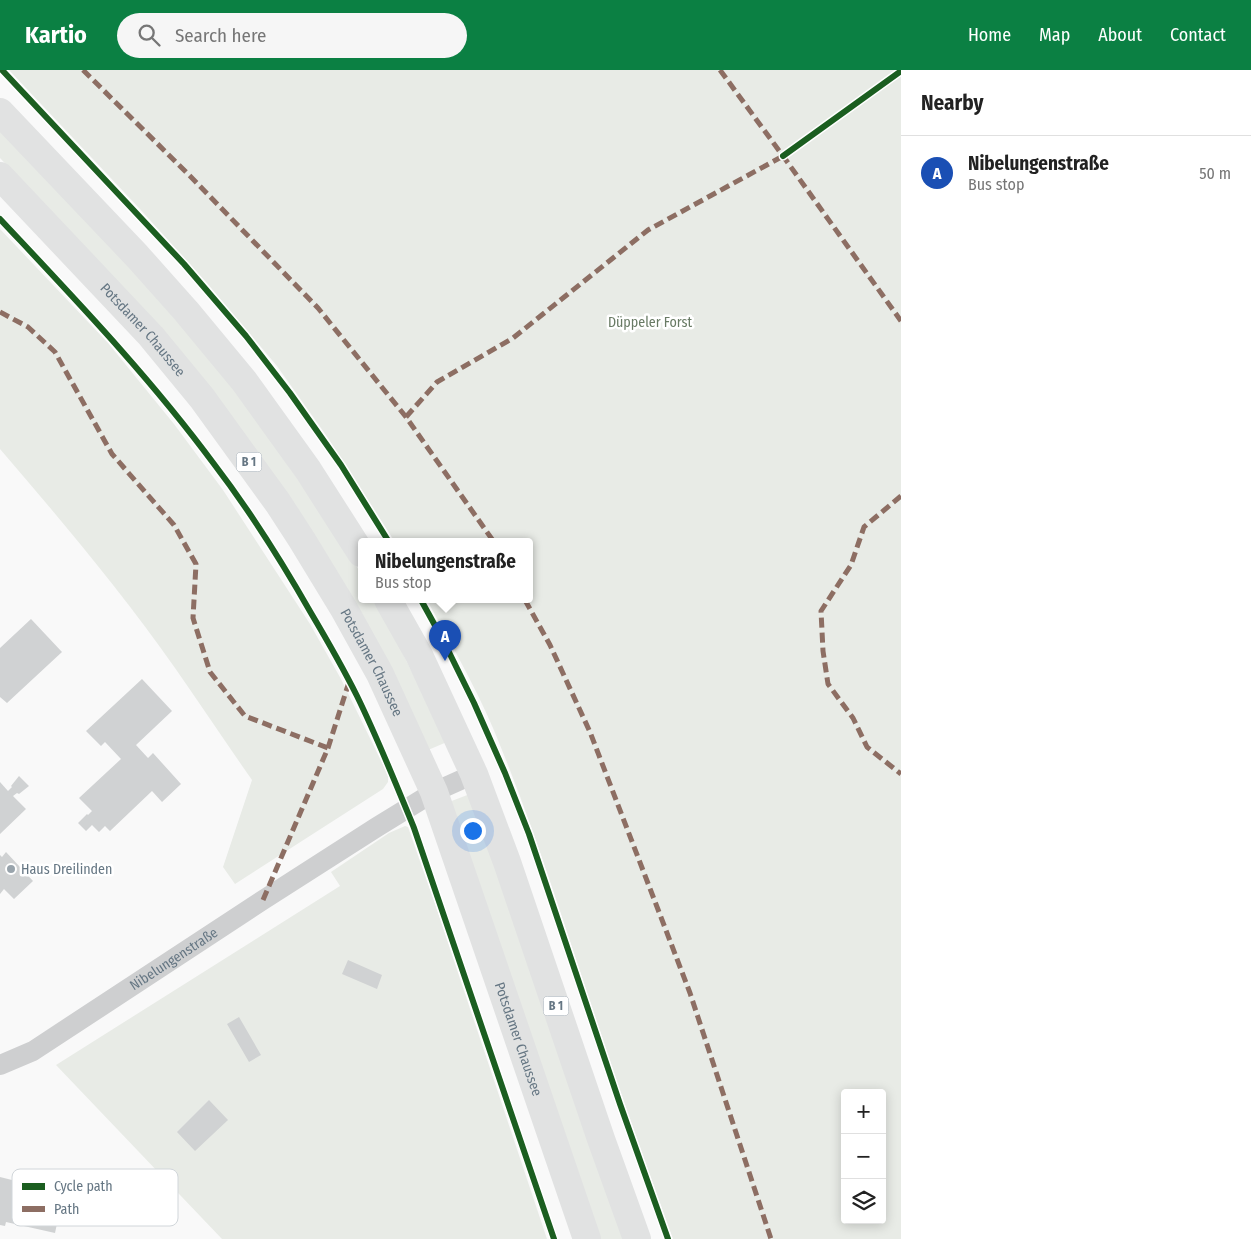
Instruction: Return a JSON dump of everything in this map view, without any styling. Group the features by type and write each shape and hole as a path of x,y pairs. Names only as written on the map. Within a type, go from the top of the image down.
{"main road":[{"path":"0,112 137,256 186,311 244,382 308,470 358,548"},
{"name":"Potsdamer Chaussee","path":"0,176 151,336 202,398 278,503 326,578 380,674 434,792 587,1239"},
{"name":"B 1","path":"390,603 422,660 474,774 507,862 637,1239"}],"street":[{"name":"Nibelungenstraße","path":"0,1065 33,1051 254,905 434,792 474,774"}],"green space":[{"name":"Düppeler Forst","path":"9,70 901,70 901,1239 673,1239 617,1081 536,840 508,765 478,695 429,603 533,603 533,538 392,538 328,438 277,366 206,282 140,209"},
{"path":"0,127 113,247 233,386 349,553 358,569 358,603 378,603 447,742 428,750 126,291 0,158"},
{"path":"0,229 108,343 174,424 223,490 310,624 341,679 388,775 388,782 383,789 235,884 223,867 252,780 175,668 133,611 68,529 0,449"},
{"path":"470,794 627,1239 597,1239 449,802"},
{"path":"405,826 408,827 547,1239 222,1239 178,1193 178,1169 155,1169 56,1065 340,886 331,872 389,833"}],"building":[{"path":"31,619 62,652 7,703 0,697 0,648"},
{"path":"142,679 172,711 136,745 148,758 153,753 181,784 162,802 152,791 110,831 105,826 99,832 92,825 86,831 78,823 92,811 79,798 121,759 105,742 101,746 86,731"},
{"name":"Haus Dreilinden","path":"19,776 29,786 13,796 26,809 0,834 0,782 8,791"},
{"name":"Haus Dreilinden","path":"6,852 33,881 14,899 4,889 0,894 0,855 2,857"},
{"path":"348,960 382,975 377,989 342,974"},
{"path":"239,1017 261,1055 249,1062 227,1024"},
{"path":"209,1100 228,1120 195,1151 177,1132"},
{"path":"0,1177 12,1180 12,1223 6,1222 5,1226 0,1225"},
{"path":"24,1226 57,1226 55,1233"}],"marked path":[{"path":"83,70 191,177 318,308 406,417 491,538"},
{"path":"720,70 901,321"},
{"path":"406,417 437,382 513,338 648,230 785,155"},
{"path":"0,312 28,327 55,352 112,454 174,525 196,564 193,618 210,672 245,716 328,748"},
{"path":"901,496 864,527 851,565 821,611 823,651 828,684 853,718 867,747 901,774"},
{"path":"527,603 550,645 590,732 690,993 771,1239"},
{"path":"263,900 328,748 349,682"}],"cycle path":[{"path":"2,70 184,264 246,336 290,393 341,465 387,538"},
{"path":"783,156 901,71"},
{"path":"0,219 110,338 189,431 265,537 341,665 387,762 414,828 554,1239"},
{"path":"423,603 474,703 529,834 620,1104 668,1239"}],"place":[{"name":"Nibelungenstraße","path":"445,661"},
{"name":"Haus Dreilinden","path":"11,869"}]}
